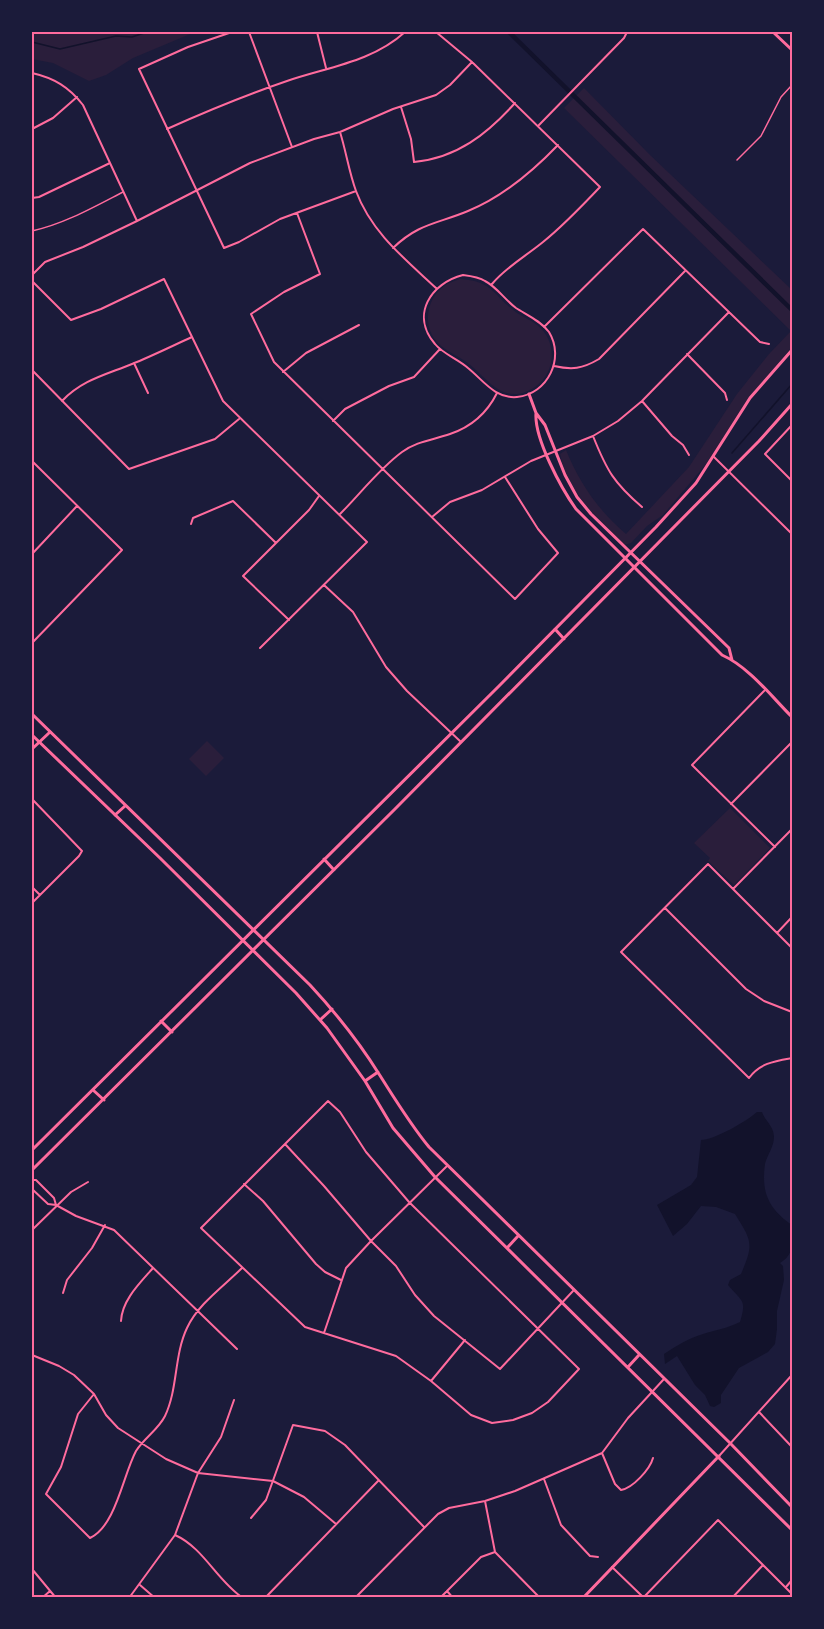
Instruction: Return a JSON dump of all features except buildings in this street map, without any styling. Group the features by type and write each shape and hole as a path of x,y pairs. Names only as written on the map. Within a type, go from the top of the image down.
{"main road":[{"path":"773,32 792,50"},
{"path":"32,1150 630,553 702,475 750,398 792,350"},
{"path":"529,394 536,413 537,428 558,481 576,509 722,655 732,660 792,717"},
{"path":"32,1170 461,743 729,472 792,404"},
{"path":"536,413 541,418 577,497 630,553 729,648 732,660"},
{"path":"686,620 693,613"},
{"path":"555,629 564,639"},
{"path":"32,714 310,985 332,1009 378,1072 414,1130 447,1166 730,1443 792,1508"},
{"path":"32,749 50,732"},
{"path":"32,735 116,815 320,1020 365,1081 393,1128 435,1177 792,1530"},
{"path":"116,815 125,806"},
{"path":"324,859 334,870"},
{"path":"320,1020 332,1009"},
{"path":"160,1022 172,1032"},
{"path":"365,1081 378,1072"},
{"path":"93,1090 104,1100"},
{"path":"507,1248 518,1236"},
{"path":"628,1366 639,1355"},
{"path":"583,1598 719,1456"}],"street":[{"path":"232,32 188,46 140,69 224,248 239,242 266,225 357,191"},
{"path":"249,32 292,147"},
{"path":"317,32 326,68"},
{"path":"167,129 270,87 363,58 380,51 404,32"},
{"path":"436,32 472,62 600,187 556,232 505,270 491,284"},
{"path":"538,126 624,38 627,32"},
{"path":"32,275 45,262 137,221 250,163 436,95 450,85 472,62"},
{"path":"32,73 59,82 83,105 137,221"},
{"path":"32,129 53,118 77,97"},
{"path":"401,107 411,139 414,162 442,157 462,149 496,123 515,103"},
{"path":"340,132 357,191 379,232 436,288"},
{"path":"393,248 412,232 425,225 468,211 494,198 523,178 558,145"},
{"path":"32,198 39,197 110,163"},
{"path":"297,213 320,274 284,292 251,314 274,362 516,599 558,553 538,529 505,477"},
{"path":"544,327 643,229 760,342 769,344"},
{"path":"554,366 575,370 586,367 599,359 686,270"},
{"path":"463,275 479,278 491,284 515,307 544,327 552,339 555,351 554,366 547,380 529,394 516,397 491,390 466,366 440,349 429,335 425,321 426,307 436,288 446,281 463,275"},
{"path":"32,281 71,320 101,309 164,279 223,402 367,542 260,648"},
{"path":"432,517 450,502 482,490 531,461 593,436 618,421 642,401 729,312"},
{"path":"283,372 306,353 359,325"},
{"path":"62,401 82,383 192,337"},
{"path":"333,421 345,409 389,386 414,377 440,349"},
{"path":"687,354 726,393 727,400"},
{"path":"134,363 148,393"},
{"path":"32,370 129,469 215,440 240,418"},
{"path":"32,376 35,373"},
{"path":"339,515 383,469 404,451 419,443 450,434 479,418 490,407 497,393"},
{"path":"642,401 689,455"},
{"path":"792,425 765,454 792,482"},
{"path":"593,436 609,473 642,507"},
{"path":"713,456 792,534"},
{"path":"32,462 122,550 32,643"},
{"path":"289,620 243,576 309,510 319,496"},
{"path":"191,524 193,518 233,501 276,543"},
{"path":"32,554 77,506"},
{"path":"324,585 353,612 386,667 461,743"},
{"path":"765,690 692,765 775,847"},
{"path":"731,804 792,742"},
{"path":"32,799 82,853 32,903"},
{"path":"733,889 792,830"},
{"path":"792,948 708,864 621,952 749,1078 754,1070 762,1065 792,1058"},
{"path":"32,887 40,895"},
{"path":"665,908 746,989 764,1001 792,1012"},
{"path":"777,933 792,917"},
{"path":"328,1101 340,1112 366,1152 409,1202 579,1369 548,1402 532,1413 513,1420 492,1423 471,1415 431,1381 396,1356 305,1327 201,1228 284,1144 328,1101"},
{"path":"284,1144 324,1186 370,1241 396,1266 415,1295 434,1316 500,1369 573,1291"},
{"path":"324,1334 346,1268 370,1241 447,1166"},
{"path":"32,1179 36,1180 54,1198 56,1205"},
{"path":"32,1230 71,1192 88,1182"},
{"path":"244,1184 263,1201 316,1264 341,1281"},
{"path":"32,1189 48,1204 56,1205 76,1216 105,1225 117,1233 237,1349"},
{"path":"63,1293 67,1280 92,1248 105,1225"},
{"path":"121,1321 122,1312 130,1296 153,1268"},
{"path":"94,1394 78,1414 61,1467 46,1494 90,1538 96,1534 114,1509 141,1443 165,1416 187,1328 198,1311 243,1268"},
{"path":"431,1381 465,1340"},
{"path":"32,1355 69,1372 94,1394 110,1420 124,1432 166,1459 198,1473 273,1481 304,1497 336,1524"},
{"path":"719,1456 792,1375"},
{"path":"357,1597 438,1514 449,1508 485,1502 602,1453 628,1418 664,1379"},
{"path":"129,1598 176,1535 198,1473 221,1437 234,1400"},
{"path":"759,1412 792,1447"},
{"path":"251,1518 266,1500 293,1425 325,1431 345,1445 424,1527"},
{"path":"602,1453 615,1484 621,1490 628,1488 651,1465 653,1458"},
{"path":"544,1479 561,1525 590,1556 598,1557"},
{"path":"265,1598 378,1481"},
{"path":"485,1502 495,1552 540,1598"},
{"path":"612,1567 643,1597 718,1520 792,1593"},
{"path":"176,1535 198,1551 224,1582 243,1598"},
{"path":"440,1598 481,1557 495,1552"},
{"path":"732,1598 763,1564"},
{"path":"32,1569 56,1598"},
{"path":"786,1587 792,1580"},
{"path":"140,1585 155,1598"},
{"path":"42,1598 50,1591"},
{"path":"447,1591 453,1598"}],"lane":[{"path":"737,160 761,136 781,98 792,85"},
{"path":"32,231 70,218 123,192"}],"shaded area":[{"path":"32,32 195,32 133,58 106,75 89,81 53,63 32,59"},
{"path":"584,88 650,155 792,290 792,347 747,400 706,464 663,515 647,526 631,543 624,545 594,515 576,492 560,454 566,450 591,496 626,534 689,467 737,394 791,331 564,108"},
{"path":"460,279 487,286 509,307 535,323 544,332 552,357 547,374 535,387 524,392 506,393 490,384 469,364 438,343 433,337 428,314 433,299 443,287"},
{"path":"207,741 224,758 206,776 189,759"},
{"path":"730,808 770,848 734,885 708,861 710,858 694,843"},
{"path":"757,1112 762,1112 774,1133 773,1144 765,1164 766,1192 772,1206 792,1225 792,1247 788,1256 780,1263 783,1266 784,1280 777,1311 775,1344 768,1352 739,1368 721,1395 721,1403 714,1407 710,1406 705,1395 695,1385 677,1356 665,1364 664,1354 693,1338 740,1322 742,1301 728,1285 730,1280 741,1274 748,1256 748,1237 735,1214 716,1207 701,1206 687,1224 673,1236 657,1205 691,1185 697,1177 701,1140 714,1137 730,1129"}],"waterway":[{"path":"32,42 60,49 116,36 132,37 147,32"},
{"path":"509,32 792,310"},
{"path":"732,453 792,384"}]}
